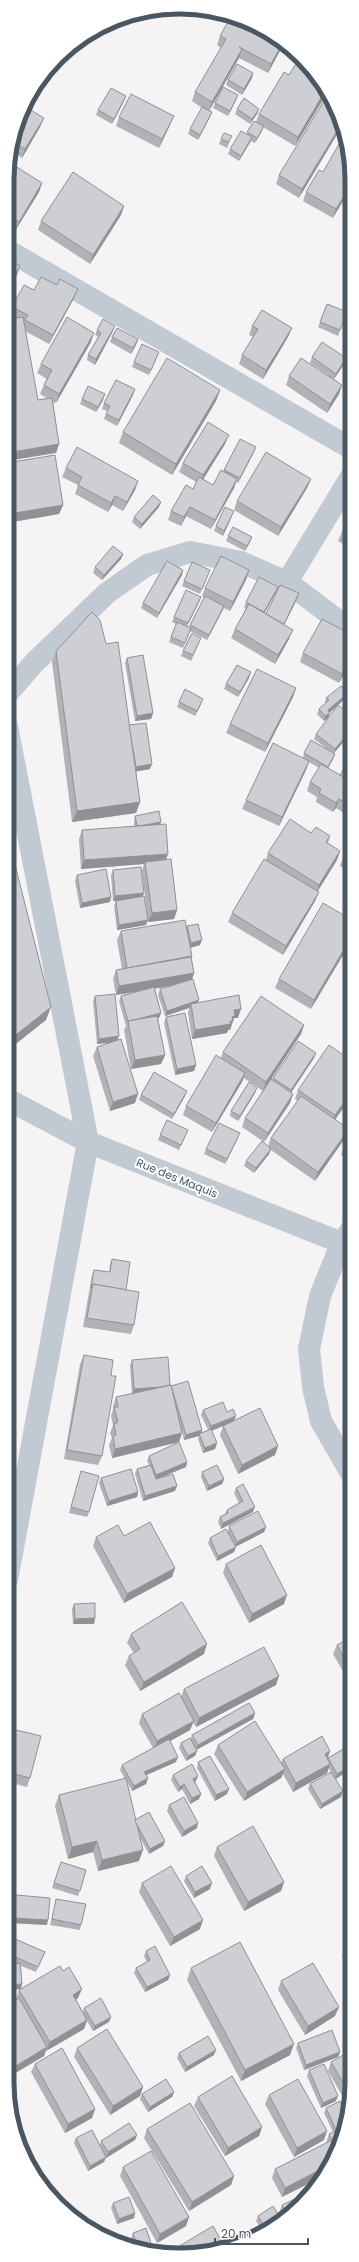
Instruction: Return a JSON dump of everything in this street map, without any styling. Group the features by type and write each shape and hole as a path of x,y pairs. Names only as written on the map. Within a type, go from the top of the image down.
{"street":[{"path":"14,254 345,445"},
{"path":"287,582 345,487"},
{"path":"14,686 35,662 107,593 147,565 190,552 241,562 287,582 345,626"},
{"path":"14,762 88,1142 14,1542"},
{"name":"Rue des Maquis","path":"14,1103 88,1142 345,1239"},
{"path":"345,1246 320,1296 309,1349 313,1387 321,1421 345,1463"}],"building":[{"path":"228,22 253,31 280,48 271,64 239,47 242,49 212,102 195,92 226,39 220,36"},
{"path":"297,62 322,96 298,137 259,114 284,72 289,75"},
{"path":"237,64 253,73 244,89 228,80"},
{"path":"223,87 238,95 230,111 215,103"},
{"path":"111,88 126,96 114,119 98,110"},
{"path":"131,94 174,116 162,139 119,117"},
{"path":"244,98 259,109 252,119 237,109"},
{"path":"325,100 337,131 302,189 279,175"},
{"path":"202,107 212,112 200,135 190,129"},
{"path":"30,109 44,118 25,149 18,144"},
{"path":"254,121 264,126 257,138 247,132"},
{"path":"241,131 252,137 241,156 230,149"},
{"path":"224,133 232,136 228,142 221,139"},
{"path":"340,142 345,169 345,194 336,209 306,192 319,170 323,172"},
{"path":"14,165 42,183 19,222 14,219"},
{"path":"73,172 124,206 93,255 41,221"},
{"path":"14,262 20,266 14,276"},
{"path":"41,277 57,285 60,279 78,289 53,335 25,320 28,315 14,308 14,303 24,285 34,290"},
{"path":"327,304 345,311 345,317 340,330 320,322"},
{"path":"262,310 292,328 266,370 242,355 258,329 252,326"},
{"path":"23,317 38,400 52,398 59,444 14,452 14,318"},
{"path":"67,317 94,333 59,394 44,385 52,370 41,364"},
{"path":"103,319 115,326 96,359 88,355 101,333 97,330"},
{"path":"117,328 138,339 133,348 112,337"},
{"path":"322,342 345,357 345,360 336,374 312,357"},
{"path":"142,344 159,352 151,370 134,362"},
{"path":"167,358 220,390 176,464 123,432"},
{"path":"301,358 342,385 330,404 289,376"},
{"path":"116,380 135,389 119,420 106,414 110,406 104,403"},
{"path":"88,386 105,394 98,407 82,399"},
{"path":"208,422 229,435 203,475 183,463"},
{"path":"240,439 256,447 240,478 224,470"},
{"path":"77,447 138,481 127,502 115,496 111,503 78,485 82,477 66,468"},
{"path":"266,452 311,479 281,527 237,501"},
{"path":"55,455 63,505 15,513 14,462"},
{"path":"221,470 237,479 215,520 190,507 184,517 171,511 186,485 193,489 199,477 213,485"},
{"path":"153,495 161,502 142,524 134,517"},
{"path":"225,507 234,511 224,531 216,526"},
{"path":"233,527 252,537 247,546 228,536"},
{"path":"113,546 123,554 104,575 95,567"},
{"path":"221,556 249,570 233,602 205,588"},
{"path":"167,561 183,570 159,613 143,603"},
{"path":"192,562 210,570 202,589 184,581"},
{"path":"259,577 278,587 264,612 246,602"},
{"path":"280,585 299,593 284,624 266,614"},
{"path":"186,590 201,597 188,623 174,617"},
{"path":"205,596 224,606 209,635 190,625"},
{"path":"249,604 293,630 278,655 235,629"},
{"path":"92,612 100,620 106,644 118,642 140,802 77,811 56,651"},
{"path":"322,619 345,631 345,668 342,674 303,653"},
{"path":"177,622 191,628 185,643 171,637"},
{"path":"192,633 201,638 193,655 183,651"},
{"path":"143,655 153,713 137,716 127,658"},
{"path":"237,665 251,672 240,692 226,684"},
{"path":"257,669 296,688 268,743 230,724"},
{"path":"341,686 345,690 345,696 328,710 330,713 325,716 319,709 329,700 326,698"},
{"path":"185,689 203,699 197,711 179,702"},
{"path":"338,705 345,710 345,737 335,749 316,734"},
{"path":"146,723 152,764 136,767 129,725"},
{"path":"311,740 335,754 328,767 304,753"},
{"path":"273,743 309,761 282,817 246,800"},
{"path":"321,764 345,778 345,803 339,799 336,803 319,793 321,789 310,782"},
{"path":"345,767 345,778 340,775"},
{"path":"159,811 161,822 137,826 135,816"},
{"path":"290,819 311,833 316,827 330,836 326,842 340,851 319,885 268,853"},
{"path":"166,824 168,854 84,860 82,830"},
{"path":"171,859 177,910 152,913 145,862"},
{"path":"264,859 319,892 286,946 232,913"},
{"path":"14,861 51,1007 14,1036"},
{"path":"141,867 144,893 115,896 113,870"},
{"path":"106,869 111,897 82,903 77,875"},
{"path":"144,896 148,920 119,925 116,901"},
{"path":"323,903 345,916 345,948 314,1000 279,979"},
{"path":"185,920 192,956 127,968 121,931"},
{"path":"198,924 202,940 191,943 187,926"},
{"path":"191,957 194,973 119,986 116,970"},
{"path":"193,979 199,1000 167,1011 160,989"},
{"path":"154,987 161,1013 128,1021 121,996"},
{"path":"115,994 119,1036 99,1039 95,996"},
{"path":"239,995 241,1009 234,1010 235,1016 232,1017 233,1021 230,1021 231,1024 195,1030 191,1004"},
{"path":"261,996 304,1025 266,1082 223,1052"},
{"path":"185,1013 196,1065 177,1069 166,1017"},
{"path":"157,1016 165,1055 135,1060 128,1021"},
{"path":"121,1039 138,1094 113,1102 97,1047"},
{"path":"298,1041 316,1053 291,1090 273,1078"},
{"path":"329,1045 345,1056 345,1101 335,1115 298,1090"},
{"path":"216,1055 245,1073 216,1123 186,1106"},
{"path":"154,1072 187,1091 174,1114 141,1095"},
{"path":"271,1079 293,1094 268,1133 245,1118"},
{"path":"249,1082 257,1088 240,1116 231,1111"},
{"path":"301,1096 345,1126 345,1135 318,1172 271,1138"},
{"path":"167,1120 188,1130 181,1145 160,1135"},
{"path":"219,1123 240,1133 227,1159 206,1149"},
{"path":"262,1141 271,1149 256,1168 246,1161"},
{"path":"112,1259 130,1262 126,1290 93,1284 91,1288 94,1270 110,1272"},
{"path":"93,1284 139,1292 134,1325 87,1318"},
{"path":"84,1355 113,1360 111,1376 116,1376 102,1456 67,1450"},
{"path":"168,1357 170,1385 134,1389 132,1360"},
{"path":"188,1381 202,1430 186,1435 171,1386"},
{"path":"171,1385 182,1433 115,1449 113,1436 116,1435 114,1424 118,1422 114,1407 118,1407 116,1397"},
{"path":"223,1402 227,1412 233,1409 236,1416 211,1426 203,1410"},
{"path":"260,1408 278,1446 242,1465 223,1426"},
{"path":"211,1429 217,1443 205,1448 199,1434"},
{"path":"179,1442 187,1462 156,1475 149,1456"},
{"path":"151,1465 156,1479 173,1474 177,1486 145,1496 137,1469"},
{"path":"217,1465 224,1479 209,1486 202,1472"},
{"path":"131,1469 138,1492 109,1501 101,1478"},
{"path":"81,1471 99,1476 89,1512 71,1507"},
{"path":"243,1484 255,1507 223,1523 220,1517 228,1513 227,1510 243,1501 236,1488"},
{"path":"258,1511 266,1527 237,1542 229,1526"},
{"path":"150,1522 175,1568 127,1594 96,1537 118,1525 124,1536"},
{"path":"226,1529 236,1547 218,1556 210,1538"},
{"path":"261,1545 287,1595 252,1614 226,1564"},
{"path":"182,1602 207,1644 144,1682 129,1656 140,1649 131,1634"},
{"path":"95,1603 95,1618 75,1619 74,1604"},
{"path":"345,1641 345,1659 337,1645"},
{"path":"264,1647 279,1676 199,1718 184,1689"},
{"path":"179,1693 194,1721 157,1741 142,1714"},
{"path":"249,1703 255,1713 198,1745 192,1735"},
{"path":"255,1721 285,1769 247,1792 218,1745"},
{"path":"16,1730 41,1736 30,1778 14,1774 14,1738"},
{"path":"322,1736 330,1751 325,1754 330,1764 296,1783 283,1759"},
{"path":"190,1738 197,1751 188,1756 181,1743"},
{"path":"169,1739 178,1757 144,1772 148,1778 134,1786 122,1765"},
{"path":"345,1748 345,1769 337,1774 328,1758"},
{"path":"210,1756 229,1789 216,1795 198,1762"},
{"path":"192,1764 198,1776 193,1779 201,1794 192,1798 184,1784 180,1787 173,1775"},
{"path":"331,1772 343,1791 322,1804 310,1784"},
{"path":"126,1778 143,1850 102,1860 97,1841 72,1847 59,1795"},
{"path":"184,1797 198,1823 184,1831 169,1805"},
{"path":"149,1812 165,1841 150,1849 135,1820"},
{"path":"253,1826 284,1882 248,1902 217,1847"},
{"path":"61,1862 86,1870 80,1891 54,1883"},
{"path":"171,1866 203,1920 174,1937 142,1883"},
{"path":"202,1866 212,1883 195,1892 186,1876"},
{"path":"16,1895 50,1898 48,1920 14,1918"},
{"path":"56,1899 86,1904 81,1925 52,1919"},
{"path":"15,1939 45,1952 38,1967 14,1957"},
{"path":"240,1942 294,2044 245,2070 191,1968"},
{"path":"155,1946 170,1975 147,1987 136,1968 150,1960 146,1951"},
{"path":"20,1963 22,1984 14,1985 14,1964"},
{"path":"313,1963 339,2007 308,2026 281,1981"},
{"path":"60,1966 63,1971 69,1967 82,1989 73,1995 87,2020 50,2042 19,1990"},
{"path":"19,1998 47,2047 14,2067 15,2046 14,2001"},
{"path":"101,1998 111,2017 95,2026 84,2008"},
{"path":"107,2029 143,2087 113,2106 77,2048"},
{"path":"332,2030 340,2052 306,2065 298,2043"},
{"path":"208,2036 216,2050 187,2067 179,2053"},
{"path":"62,2048 95,2109 68,2124 35,2064"},
{"path":"345,2054 345,2086 331,2062"},
{"path":"324,2064 338,2096 323,2103 309,2070"},
{"path":"232,2076 262,2127 228,2148 198,2097"},
{"path":"166,2079 174,2092 150,2107 142,2094"},
{"path":"298,2079 327,2131 297,2148 269,2095"},
{"path":"340,2101 343,2108 337,2131 336,2130 326,2108"},
{"path":"190,2103 234,2176 192,2202 147,2129"},
{"path":"129,2123 137,2135 108,2152 101,2141"},
{"path":"92,2130 106,2157 90,2166 76,2138"},
{"path":"337,2131 328,2156 320,2170 285,2188 275,2169 332,2140 329,2134"},
{"path":"151,2151 189,2217 160,2234 123,2167"},
{"path":"300,2196 284,2210 282,2205"},
{"path":"129,2197 135,2213 119,2219 113,2203"},
{"path":"273,2206 279,2215 263,2225 258,2216"},
{"path":"213,2226 222,2242 201,2247 176,2248"},
{"path":"146,2228 152,2246 136,2242 133,2233"}]}
